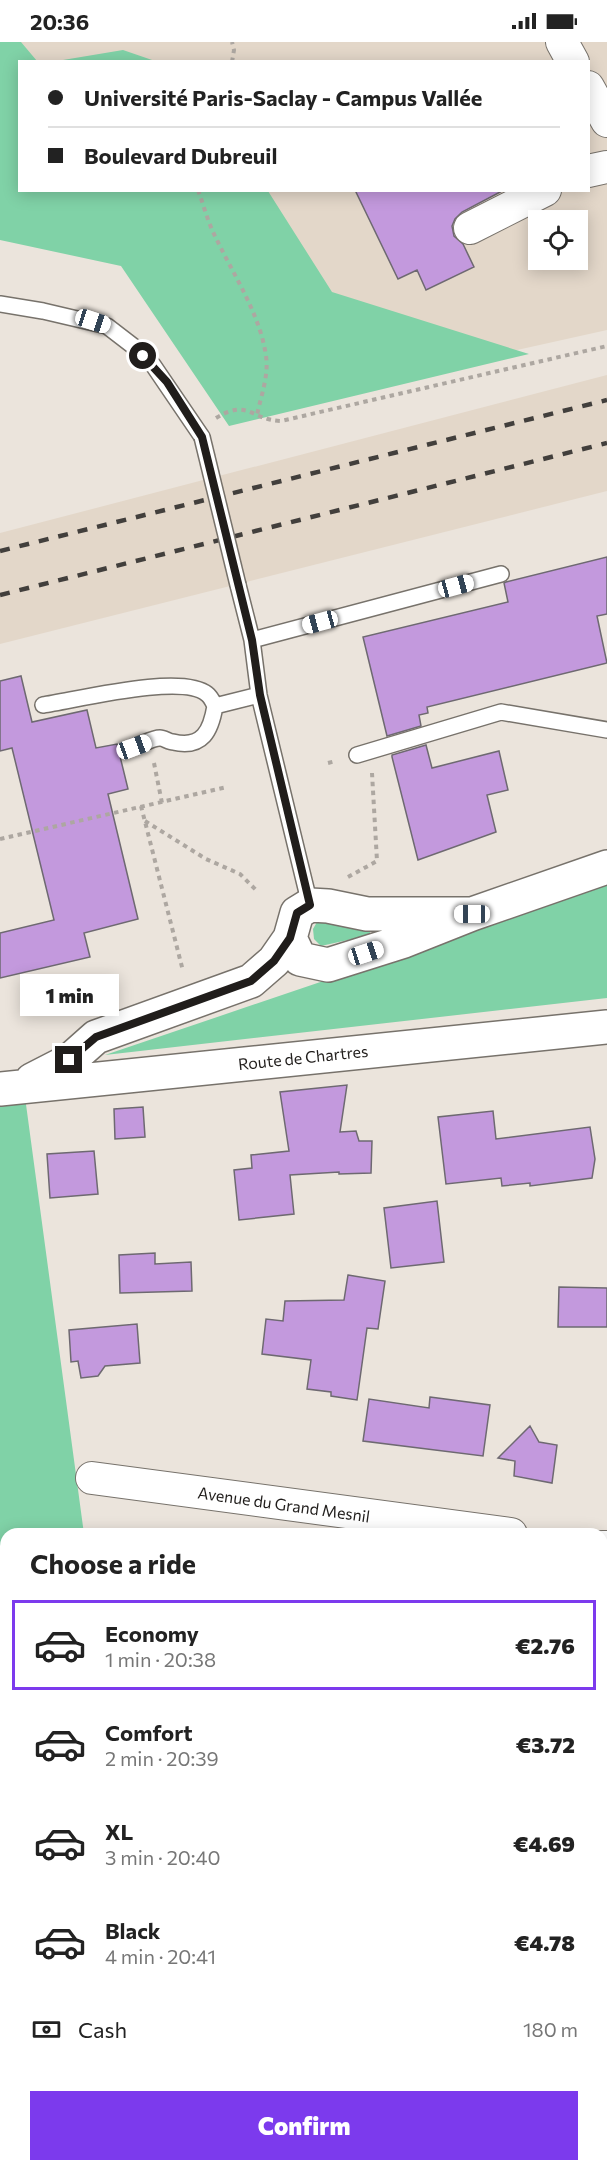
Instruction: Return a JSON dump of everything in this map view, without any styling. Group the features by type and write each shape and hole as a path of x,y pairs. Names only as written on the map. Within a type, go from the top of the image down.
{"street":[{"path":"562,42 572,60"},
{"path":"590,91 607,121"},
{"path":"590,171 607,167"},
{"path":"470,228 541,192"},
{"path":"290,938 300,959 328,965 404,941 472,914 607,867"},
{"path":"8,1088 69,1060 96,1037 251,981 274,961 290,938 297,913 310,905 328,906 367,914 472,914"},
{"name":"Route de Chartres","path":"8,1088 607,1027"},
{"name":"Avenue du Grand Mesnil","path":"92,1478 467,1528"}],"lane":[{"path":"0,304 43,311 107,326 134,346 153,365 202,437 252,640 260,695 310,905"},
{"path":"252,640 501,574"},
{"path":"44,705 156,686 178,685 196,689 208,695 216,706 212,723 205,736 193,742 175,743 159,738 134,747"},
{"path":"216,706 260,695"},
{"path":"364,753 501,712 607,730"}],"path":[{"path":"232,42 234,50 232,60"},
{"path":"199,192 215,237 239,280 261,336 266,357 266,375 257,415"},
{"path":"202,437 216,418 233,409 246,409 268,420 281,421 607,346"},
{"path":"150,742 162,803"},
{"path":"339,882 377,861 364,753"},
{"path":"0,839 227,787"},
{"path":"141,806 185,978"},
{"path":"144,820 206,859 240,874 256,890"}],"shaded area":[{"path":"0,42 607,42 607,330 240,412 126,262 0,232"},
{"path":"607,375 607,491 0,644 0,533"}],"green space":[{"path":"0,42 21,42 36,60 18,60 18,192 269,192 332,292 529,354 229,426 121,266 0,240"},
{"path":"123,50 152,60 63,60"},
{"path":"607,885 607,998 105,1055"},
{"path":"328,920 370,928 370,935 321,946 314,939 313,929 317,922"},
{"path":"25,1097 83,1528 0,1528 0,1099"}],"building":[{"path":"356,192 500,192 462,212 452,226 454,236 463,244 474,267 426,290 417,270 398,279"},
{"path":"607,557 607,614 597,616 607,663 427,707 428,713 419,715 421,726 387,736 363,637 508,602 504,583 506,582"},
{"path":"21,676 32,722 87,710 96,748 117,744 128,789 108,794 138,919 84,933 90,957 0,978 0,933 54,920 12,748 0,751 0,681"},
{"path":"426,745 432,768 499,751 508,790 487,795 496,832 418,860 392,755"},
{"path":"347,1085 340,1132 356,1131 359,1141 372,1141 371,1173 290,1175 294,1214 239,1220 234,1170 252,1168 251,1155 289,1151 280,1092"},
{"path":"143,1107 145,1137 115,1139 114,1109"},
{"path":"493,1111 496,1139 590,1127 595,1159 592,1178 530,1186 530,1183 502,1186 501,1178 446,1184 438,1117"},
{"path":"94,1151 98,1194 50,1198 47,1154"},
{"path":"437,1201 444,1262 391,1268 384,1208"},
{"path":"155,1253 155,1264 191,1262 192,1291 120,1293 119,1255"},
{"path":"348,1275 385,1281 378,1329 367,1328 357,1400 331,1396 331,1392 307,1389 311,1360 262,1354 266,1319 283,1321 285,1301 344,1300"},
{"path":"559,1287 607,1288 607,1327 558,1327"},
{"path":"137,1324 140,1363 105,1366 98,1376 81,1378 78,1361 71,1362 69,1330"},
{"path":"430,1397 490,1405 483,1456 363,1441 369,1399 429,1408"},
{"path":"530,1426 539,1442 557,1445 552,1483 514,1476 515,1461 498,1458"}],"railway":[{"path":"0,551 607,400"},
{"path":"0,595 607,443"}],"route":[{"path":"69,1060 96,1037 251,981 274,961 290,938 297,913 310,905 260,695 252,640 202,437 167,382 143,356"}]}
